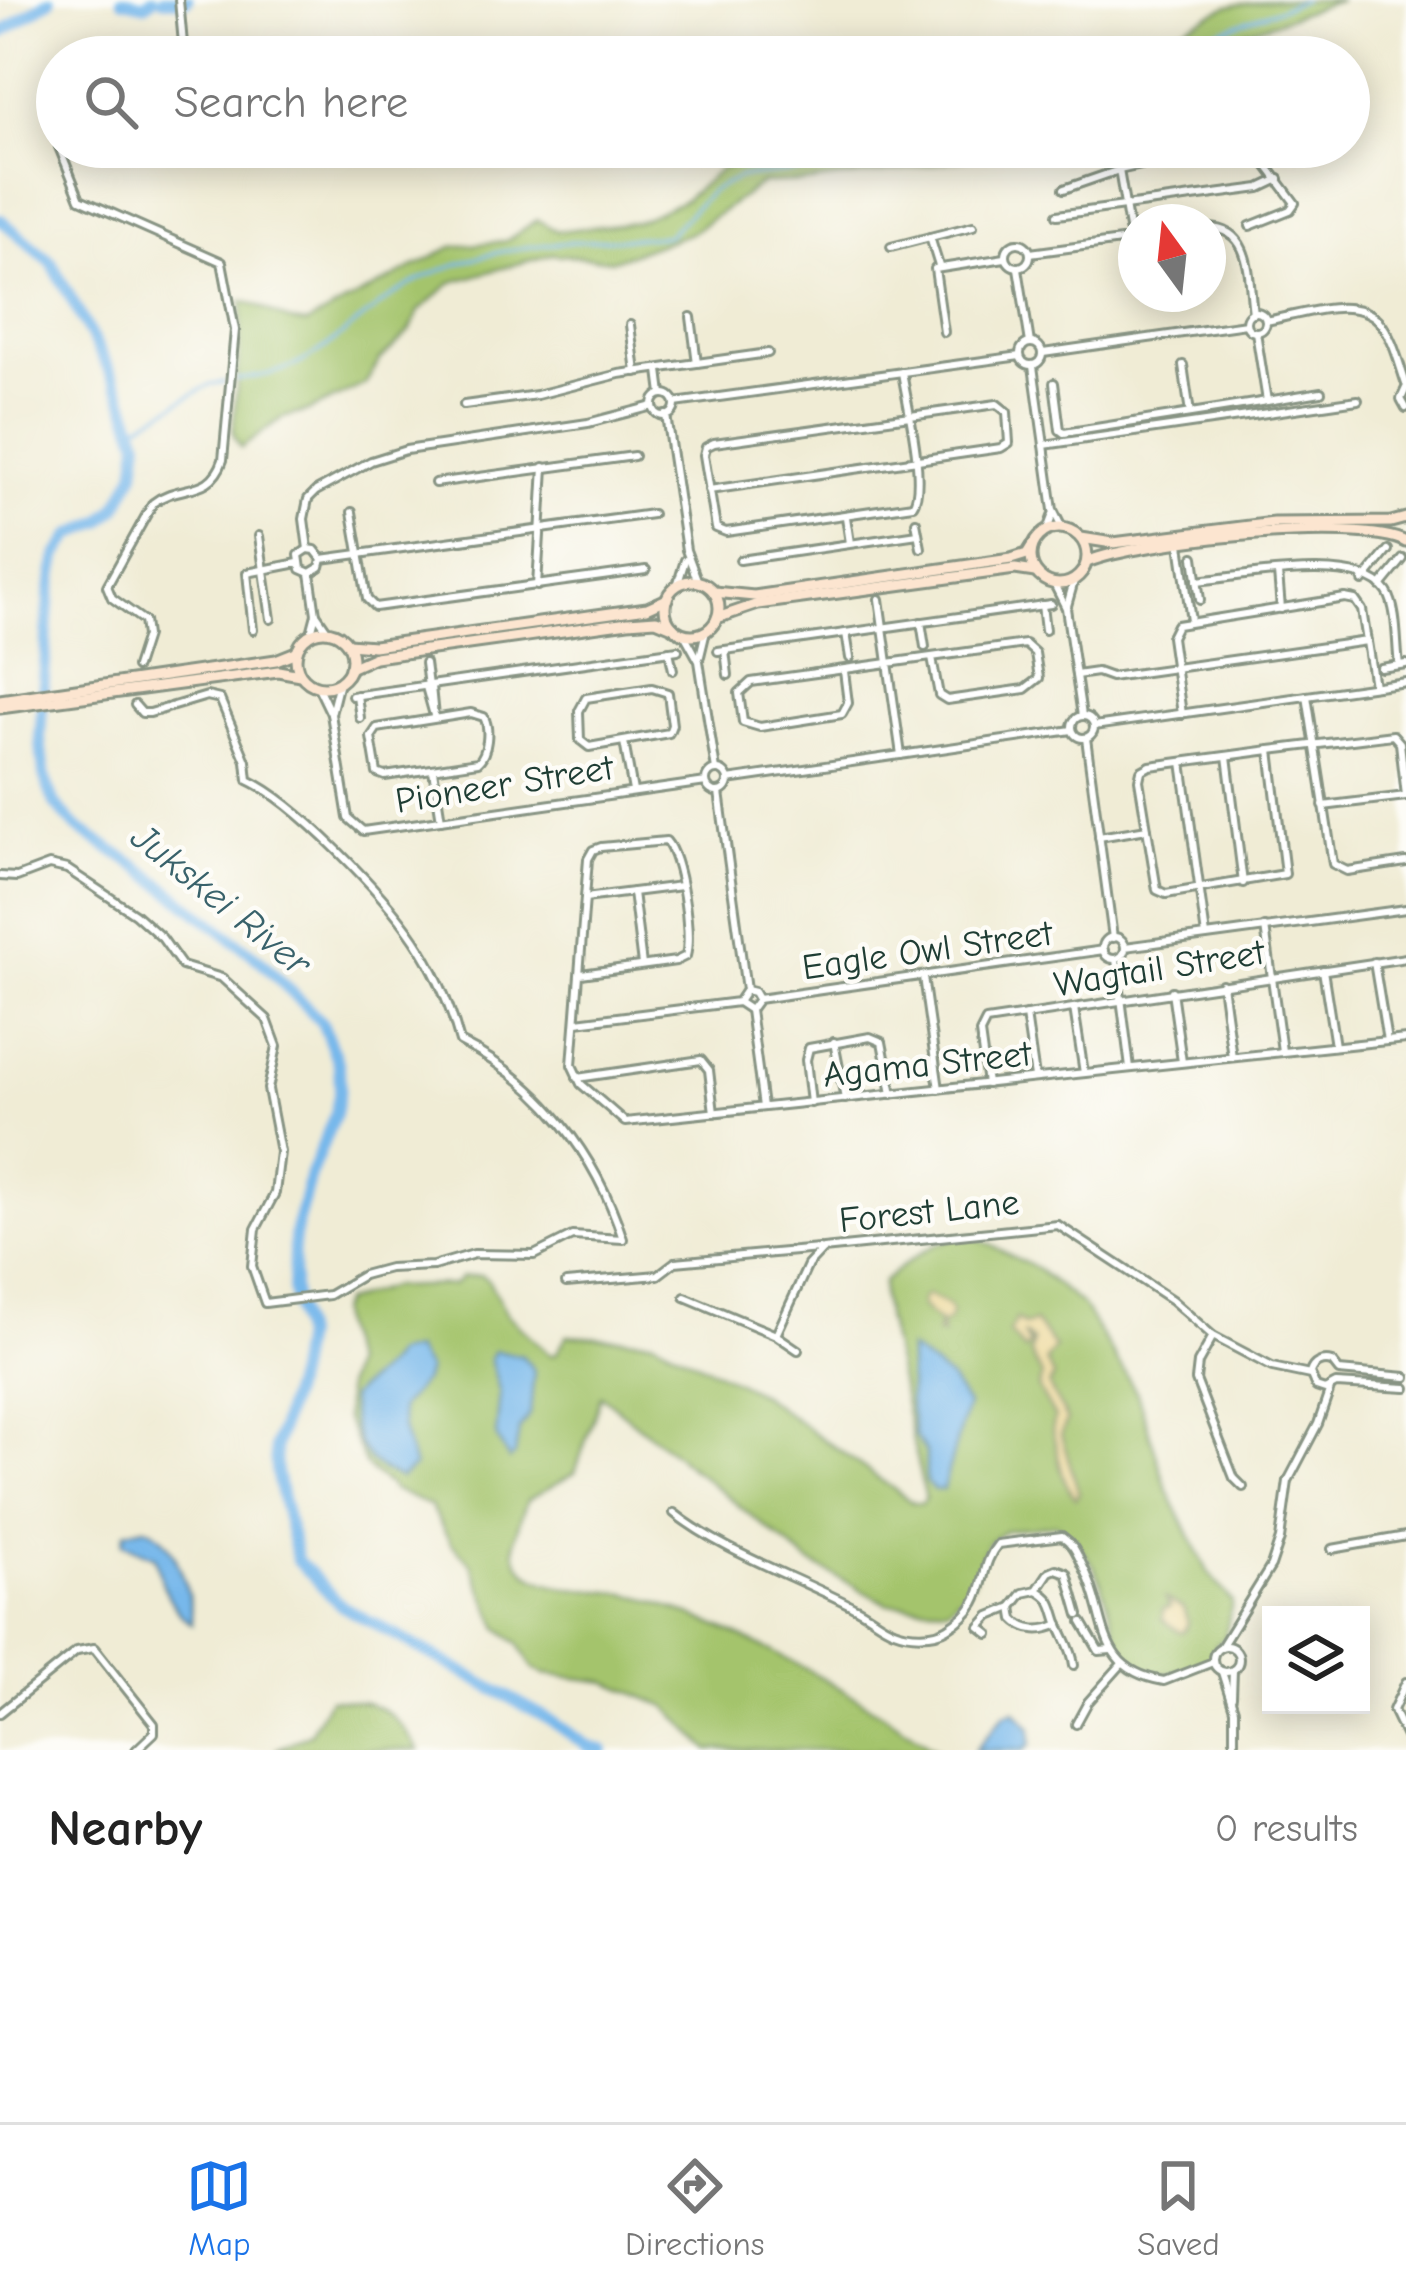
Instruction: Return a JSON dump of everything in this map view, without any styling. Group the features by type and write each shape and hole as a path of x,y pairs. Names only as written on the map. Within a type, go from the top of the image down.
{"street":[{"path":"180,2 182,36"},
{"path":"68,168 81,200 222,262 235,326 218,472 207,484 166,494 153,503 107,586 109,595 144,621 146,636 136,667"},
{"path":"1064,189 1128,168"},
{"path":"1250,226 1294,207 1294,199 1269,168"},
{"path":"1119,170 1125,204"},
{"path":"1140,204 1260,188 1279,179"},
{"path":"1057,215 1118,207"},
{"path":"891,247 973,226"},
{"path":"1226,231 1242,244 1252,313 1246,324"},
{"path":"931,237 939,266 934,277 944,332"},
{"path":"1030,253 1118,242"},
{"path":"1005,258 1014,244 1024,245 1030,253 1028,263 1018,268"},
{"path":"939,266 1005,258 1018,268 1030,343"},
{"path":"1265,321 1342,308 1367,312 1385,329 1406,386 1401,399 1406,408"},
{"path":"1252,313 1259,313 1265,321 1256,332"},
{"path":"691,317 698,363"},
{"path":"1043,353 1246,324 1256,332 1267,401"},
{"path":"629,325 636,371"},
{"path":"1030,343 1043,353 1033,366 1020,356 1030,343"},
{"path":"464,405 537,395 636,371 768,353"},
{"path":"1020,356 675,404 666,415 686,550 698,582 714,592 754,596 1011,559 1027,554 1047,530 1054,510"},
{"path":"1183,365 1190,413"},
{"path":"1033,366 1054,510 1062,528"},
{"path":"308,549 304,519 308,500 316,491 387,455 588,423 653,406 662,394 659,370"},
{"path":"709,490 915,461 1001,448 1011,438 1002,404 909,416 709,445 704,455 709,490 714,524 726,532 913,505 919,493 915,461 909,416 902,372"},
{"path":"1054,383 1064,433 1321,392"},
{"path":"662,394 675,404"},
{"path":"1044,445 1358,400"},
{"path":"653,406 666,415"},
{"path":"435,483 634,456"},
{"path":"537,586 544,467"},
{"path":"352,512 367,599 375,607 646,570"},
{"path":"322,559 652,514"},
{"path":"845,516 850,543"},
{"path":"1047,530 1062,528 1081,538 1113,543 1274,523 1406,519 1406,542 1389,534 1342,532 1116,553 1087,562 1074,580 1066,608"},
{"path":"916,522 921,548"},
{"path":"740,560 918,534"},
{"path":"259,536 271,619"},
{"path":"1081,538 1087,562"},
{"path":"1180,544 1191,621"},
{"path":"1032,546 1035,572"},
{"path":"298,563 301,552 308,549 322,559"},
{"path":"316,614 327,631 348,644 374,646 647,608 667,599 677,586 686,550"},
{"path":"1365,578 1388,550"},
{"path":"1194,557 1200,600"},
{"path":"310,573 320,567 322,559"},
{"path":"1381,586 1403,559"},
{"path":"0,704 277,660 296,652 311,633 316,614 310,573 298,563 247,574 253,630"},
{"path":"699,661 706,631 717,618 758,604 1015,569 1035,572 1054,584 1066,608 1082,716"},
{"path":"1197,581 1352,571 1381,586 1390,598 1403,665 1381,668"},
{"path":"1277,573 1282,608"},
{"path":"1054,584 1074,580"},
{"path":"677,586 698,582"},
{"path":"714,592 717,618"},
{"path":"667,599 667,617 673,627"},
{"path":"879,599 901,755"},
{"path":"1182,714 1172,632 1191,621 1355,600 1362,610 1374,686"},
{"path":"728,675 721,651 1047,604 1046,630"},
{"path":"331,714 339,682 350,668 376,657 656,620 684,634 699,661 716,770 706,782 719,792"},
{"path":"921,622 925,647"},
{"path":"311,633 327,631"},
{"path":"684,634 706,631"},
{"path":"846,633 850,658"},
{"path":"1076,675 1097,672 1111,677 1367,641"},
{"path":"348,644 350,668"},
{"path":"844,671 848,703 842,714 760,727 743,722 739,693 746,684 1024,644 1035,652 1039,679 1025,689 946,700 938,695 932,658"},
{"path":"360,718 354,695 674,651 673,670"},
{"path":"296,652 300,675"},
{"path":"425,663 434,714"},
{"path":"121,687 278,671 300,675 319,686 331,714"},
{"path":"319,686 339,682"},
{"path":"1406,682 1094,726 1085,738 1113,938 1125,947 1406,909"},
{"path":"663,688 670,708 669,733 625,742 584,745 578,736 581,702 605,694 663,688"},
{"path":"0,876 17,877 50,865 68,869 135,914 162,938 182,966 222,978 267,1019 277,1046 268,1081 280,1152 275,1192 256,1229 251,1266 263,1301 328,1295 363,1275 389,1268 433,1266 474,1254 538,1255 572,1236 624,1238 604,1187 539,1095 488,1054 460,1042 415,940 308,823 270,791 248,780 246,760 220,699 207,696 150,713 135,704"},
{"path":"1307,696 1330,857 1336,869 1347,872 1406,862"},
{"path":"477,713 488,726 483,758 473,764 433,769 385,776 376,773 370,737 377,728 434,714 477,713"},
{"name":"Pioneer Street","path":"331,714 351,824 363,831 706,782"},
{"path":"1085,738 1072,730 1073,722 1082,716 1094,726"},
{"path":"738,1003 746,991 719,792 728,781 1072,730"},
{"path":"1270,750 1287,870 1280,878 1166,894 1157,890 1141,771 1150,766 1315,743 1393,735 1400,743 1406,796 1323,806"},
{"path":"625,742 633,791"},
{"path":"1227,756 1243,883"},
{"path":"1182,762 1206,936"},
{"path":"433,769 441,820"},
{"path":"716,770 728,781"},
{"path":"1099,837 1147,830"},
{"path":"581,974 686,956 689,942 668,842 659,839 596,849 589,855 571,1061 577,1078 700,1060 709,1070 714,1113"},
{"path":"586,898 680,886"},
{"path":"632,891 641,965"},
{"path":"1264,927 1282,1051"},
{"path":"1113,938 1104,950 1116,959 1130,1067"},
{"path":"1116,959 1125,947"},
{"name":"Eagle Owl Street","path":"758,999 1104,950"},
{"name":"Wagtail Street","path":"987,1084 982,1024 1406,958"},
{"path":"1374,962 1387,1041"},
{"path":"1323,970 1335,1046"},
{"path":"923,977 939,1089"},
{"path":"1222,984 1232,1057"},
{"path":"746,991 754,992 758,999 750,1010 763,1107"},
{"path":"1172,991 1182,1062"},
{"path":"576,1022 738,1003 750,1010"},
{"path":"1074,1008 1084,1073"},
{"path":"1026,1015 1035,1078"},
{"path":"811,1103 806,1051 834,1042 880,1039 892,1094"},
{"name":"Agama Street","path":"577,1078 625,1122 1406,1039"},
{"path":"834,1042 844,1099"},
{"name":"Forest Lane","path":"776,1335 808,1265 828,1248 1058,1225 1172,1300 1213,1336 1272,1367 1310,1375"},
{"path":"566,1283 658,1275 675,1262 828,1248"},
{"path":"686,1297 776,1335 798,1350"},
{"path":"1213,1336 1198,1364 1196,1380 1231,1470 1243,1487"},
{"path":"1322,1413 1310,1375 1323,1360 1339,1371 1406,1377"},
{"path":"674,1513 889,1628 923,1634 946,1630 978,1600 998,1544 1062,1536 1073,1546 1090,1580 1111,1649 1121,1665 1165,1681 1213,1662 1237,1626 1276,1554 1288,1481 1339,1371"},
{"path":"1316,1387 1406,1388"},
{"path":"1332,1549 1406,1536"},
{"path":"989,1634 980,1628 982,1624 1012,1607 1021,1594 1037,1590 1048,1573 1062,1570 1071,1581 1080,1619 1094,1648 1099,1652 1111,1649"},
{"path":"1037,1590 1052,1600 1074,1665"},
{"path":"1012,1607 1014,1619 1024,1627 1040,1630 1059,1624"},
{"path":"1234,1750 1237,1626"},
{"path":"1221,1647 1236,1652"},
{"path":"0,1713 77,1651 94,1648 154,1724 151,1737 136,1750"},
{"path":"1213,1662 1232,1700"},
{"path":"1076,1724 1088,1702 1121,1665"},
{"path":"1222,1672 1233,1670"},
{"path":"1406,1682 1393,1710 1406,1737"}],"green space":[{"path":"1340,0 1234,36 1166,36 1228,6"},
{"path":"722,168 911,168 809,182 762,183 691,233 613,260 553,254 452,282 419,311 410,331 380,360 365,384 282,418 241,448 233,434 243,301 306,324 452,247 506,241 537,220 557,231 636,222 684,200"},
{"path":"971,1235 1037,1269 1082,1305 1137,1393 1167,1489 1208,1572 1232,1602 1225,1638 1210,1659 1177,1672 1153,1674 1137,1668 1117,1636 1094,1567 1057,1524 1005,1531 988,1543 972,1583 949,1607 888,1604 809,1562 601,1395 575,1473 527,1500 515,1543 523,1568 547,1583 629,1594 721,1628 832,1684 937,1750 709,1750 667,1707 608,1682 544,1674 533,1668 518,1643 499,1628 471,1563 451,1543 430,1506 394,1490 366,1466 345,1418 351,1364 340,1328 338,1312 343,1302 390,1287 453,1285 462,1277 481,1275 507,1314 550,1355 556,1354 567,1335 653,1340 757,1392 913,1503 921,1504 925,1499 882,1298 883,1282 934,1246"},
{"path":"329,1699 382,1710 419,1750 275,1750 310,1733"}],"sand":[{"path":"928,1295 952,1312 941,1325 942,1335 937,1333 939,1323 921,1306"},
{"path":"1016,1319 1024,1325 1035,1322 1055,1348 1046,1361 1053,1376 1049,1386 1067,1420 1061,1435 1079,1493 1076,1498 1060,1466 1052,1431 1055,1418 1038,1388 1042,1376 1030,1354 1033,1341 1023,1334 1030,1345 1025,1351 1009,1333"},
{"path":"1166,1599 1183,1608 1188,1623 1185,1631 1162,1619 1163,1609 1170,1607"}],"water":[{"path":"909,1349 949,1378 967,1405 943,1489 934,1490 926,1482 926,1453 915,1436 909,1401"},
{"path":"414,1350 427,1369 424,1380 400,1408 414,1467 400,1478 377,1466 362,1448 350,1398 394,1354"},
{"path":"495,1351 522,1356 534,1370 530,1414 519,1429 515,1455 509,1460 496,1436 500,1393 490,1359"},
{"path":"144,1527 165,1541 173,1554 185,1583 192,1624 168,1595 155,1557 123,1543 125,1532"},
{"path":"1015,1711 1031,1728 1031,1745 1024,1750 975,1750 1005,1714"}],"waterway":[{"path":"0,34 50,0"},
{"path":"122,0 145,5 152,0"},
{"path":"163,0 187,0"},
{"path":"1206,36 1303,0"},
{"path":"236,380 299,364 405,288 451,266 541,245 667,236 711,191 741,177 837,168"},
{"name":"Jukskei River","path":"0,219 52,263 122,394 139,441 135,472 118,506 102,521 71,536 58,555 50,592 40,737 44,776 55,804 77,828 140,868 261,961 322,1023 339,1065 335,1114 310,1176 294,1237 293,1290 302,1336 275,1447 276,1472 297,1560 342,1606 552,1721 589,1747 603,1750"},
{"path":"137,426 211,384 224,382"}],"tunnel":[{"path":"135,705 136,667"}]}
